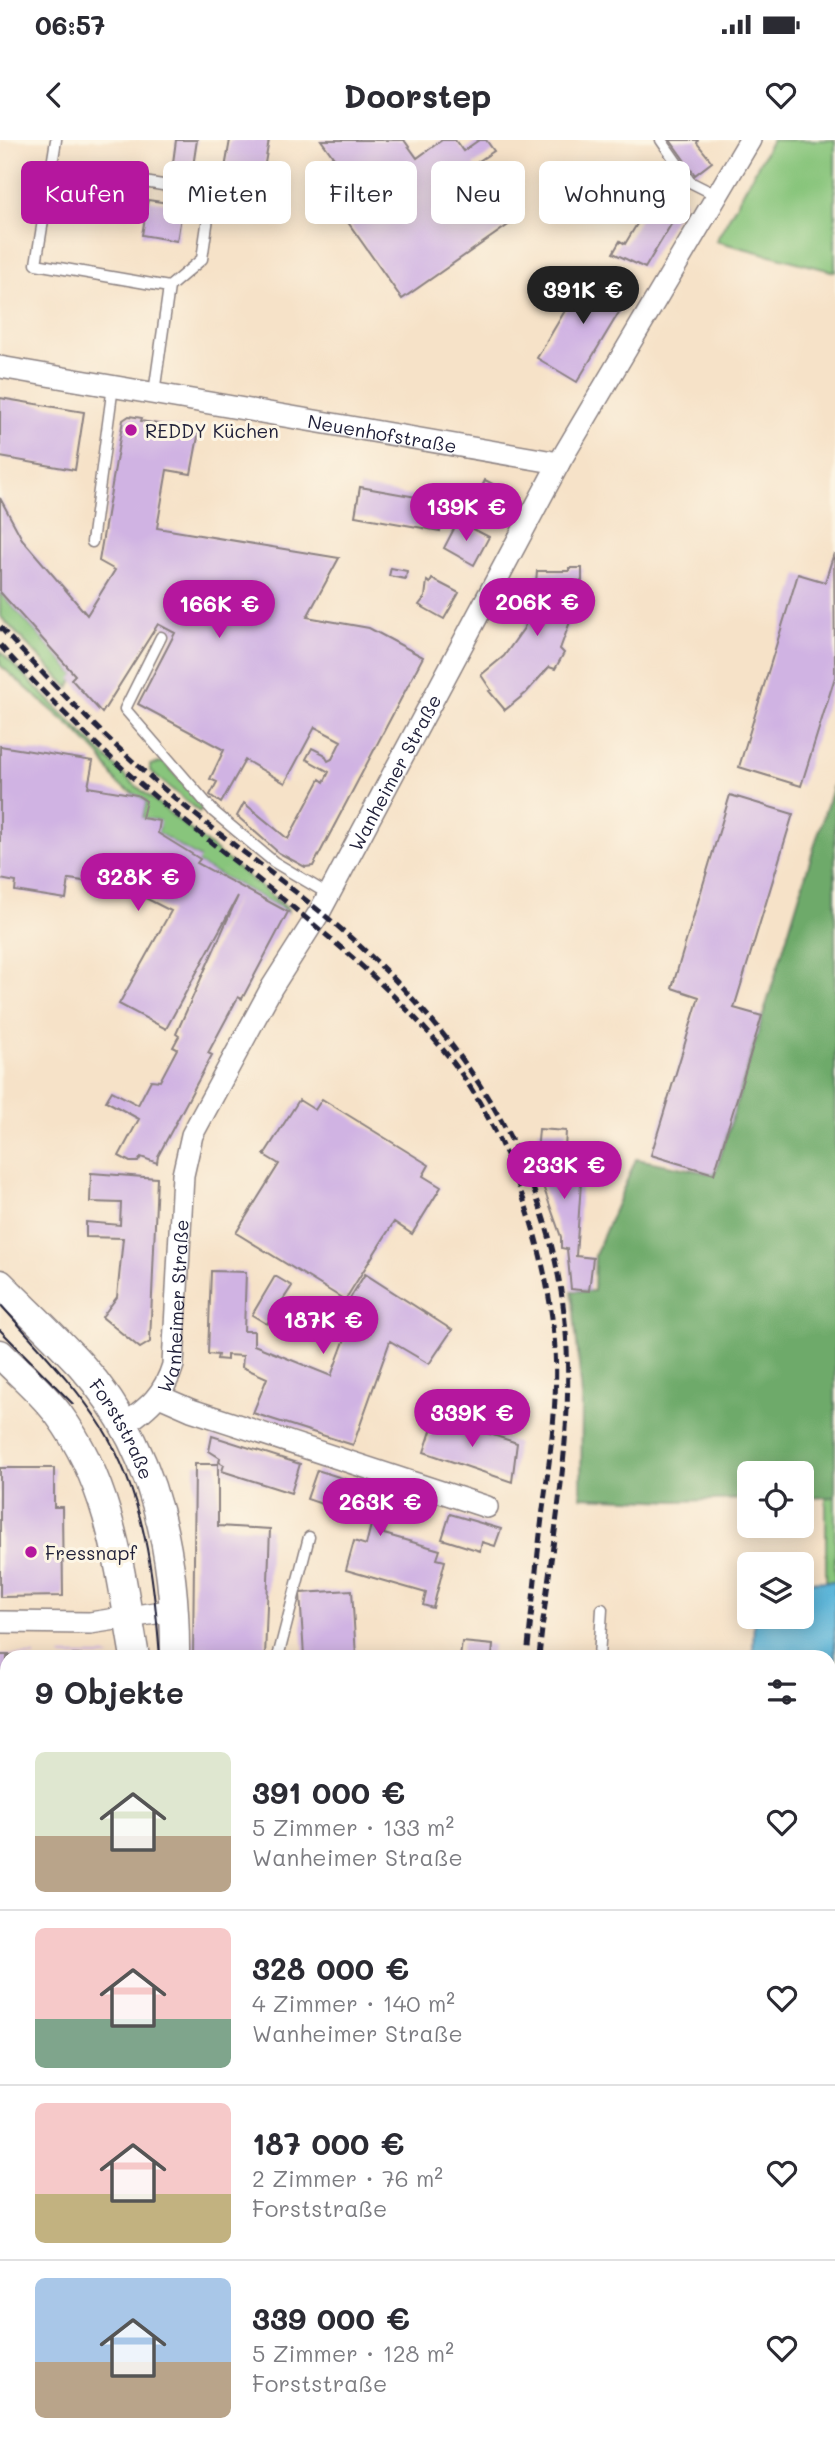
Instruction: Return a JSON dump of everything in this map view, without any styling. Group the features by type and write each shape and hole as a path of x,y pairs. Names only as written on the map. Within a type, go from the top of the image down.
{"street":[{"name":"Wanheimer Straße","path":"124,1425 149,1408 159,1396 166,1386 173,1365 185,1155 192,1135 272,987 328,894 559,463 750,140"},
{"name":"Neuenhofstraße","path":"0,367 559,463"},
{"name":"Forststraße","path":"0,1284 82,1366 124,1425 144,1464 163,1520 175,1610"},
{"path":"0,1354 60,1416 90,1467 111,1523 134,1650"},
{"path":"159,1396 191,1410 487,1507"},
{"path":"0,1622 90,1623 175,1610 175,1650"}],"lane":[{"path":"53,161 56,140"},
{"path":"661,140 690,181 718,196"},
{"path":"149,183 187,189 208,219 202,259 169,287 154,393"},
{"path":"43,224 36,264 169,287"},
{"path":"92,542 113,386"},
{"path":"161,637 125,709 214,812 274,862 328,894"},
{"path":"280,1650 309,1537"},
{"path":"599,1650 602,1609"}],"green space":[{"path":"772,140 835,140 835,272 716,241"},
{"path":"0,592 75,675 69,688 0,616"},
{"path":"0,651 129,780 288,909 288,912 197,863 199,858 158,833 159,821 142,818 146,801 118,784 100,756 77,732 0,665"},
{"path":"163,762 205,806 199,812 150,771 150,765"},
{"path":"835,778 835,1497 814,1498 814,1461 737,1461 737,1499 676,1501 581,1497 582,1397 572,1291 594,1291 595,1255 636,1159 715,1174"},
{"path":"826,1497 835,1497 835,1581 826,1581"}],"water":[{"path":"835,1581 835,1650 753,1650 754,1629 814,1629 814,1582"}],"building":[{"path":"176,140 197,140 194,161 173,161"},
{"path":"230,140 269,140 265,161 226,161"},
{"path":"321,140 404,140 417,158 442,140 455,140 463,151 479,140 486,140 494,151 479,161 431,161 431,224 510,224 402,299 349,224 417,224 417,161 336,161"},
{"path":"670,140 698,140 697,143 712,162 695,175 690,168 690,161 685,161"},
{"path":"149,200 163,202 163,224 180,224 177,241 142,235 144,224 149,224"},
{"path":"637,224 671,224 645,268 613,253 620,241 625,244"},
{"path":"589,270 630,294 577,382 537,358"},
{"path":"0,398 84,412 75,470 0,457"},
{"path":"129,416 142,418 141,421 199,431 191,474 167,470 157,528 339,558 307,617 369,628 423,657 313,866 305,867 279,853 237,816 244,803 288,839 320,779 324,782 329,772 306,759 312,748 324,754 328,761 332,759 341,741 315,727 285,783 245,760 221,803 210,795 217,782 210,779 224,750 138,704 175,633 158,624 102,713 71,679 75,675 0,592 0,498 22,539 87,615 115,570 99,561 123,420"},
{"path":"485,480 512,494 495,525 469,511 466,518 431,512 431,515 442,517 440,531 355,516 360,487 472,507"},
{"path":"458,521 489,537 474,565 444,548"},
{"path":"834,553 835,677 801,786 739,767 798,574 825,582"},
{"path":"391,568 407,571 406,579 389,576"},
{"path":"569,568 582,568 582,581 578,581 574,611 560,649 564,653 555,669 549,667 526,693 505,710 489,691 491,690 481,675 504,656 524,628 535,593 537,571 569,571"},
{"path":"432,579 459,593 444,619 419,605 425,597 427,581 430,583"},
{"path":"0,746 93,761 88,787 137,795 146,801 142,818 160,821 158,833 200,859 197,863 288,912 242,999 238,997 208,1053 212,1055 158,1156 157,1163 141,1157 138,1162 130,1162 119,1156 139,1119 106,1101 112,1091 138,1105 151,1080 160,1081 177,1049 173,1047 179,1036 176,1034 238,896 166,1029 119,1004 171,911 124,887 69,879 66,899 15,891 16,882 0,879"},
{"path":"730,795 793,814 734,1008 762,1016 714,1174 651,1155 699,997 672,988"},
{"path":"322,1099 429,1165 423,1176 441,1187 412,1234 394,1222 345,1300 236,1233 279,1164 264,1155 299,1100 315,1110"},
{"path":"539,1129 566,1131 564,1167 582,1168 576,1256 593,1258 589,1291 571,1289 567,1249 561,1248 561,1237 536,1166"},
{"path":"91,1173 157,1178 150,1342 140,1348 102,1317 117,1297 123,1238 86,1237 86,1222 120,1225 121,1203 90,1202"},
{"path":"211,1271 246,1272 244,1331 254,1331 254,1345 331,1376 352,1320 341,1313 365,1274 452,1330 429,1364 390,1341 353,1445 253,1413 267,1378 242,1367 243,1356 227,1355 227,1360 208,1354"},
{"path":"275,1276 292,1286 267,1324 252,1315"},
{"path":"436,1416 517,1443 512,1482 424,1452"},
{"path":"212,1436 300,1464 291,1493 222,1471 224,1465 219,1462 220,1458 209,1451"},
{"path":"195,1464 218,1464 218,1526 270,1529 265,1650 193,1650"},
{"name":"Fressnapf","path":"0,1468 54,1468 54,1507 62,1507 63,1596 0,1597"},
{"path":"317,1470 395,1495 384,1534 440,1550 437,1559 445,1561 433,1608 423,1605 426,1593 346,1570 354,1541 366,1545 372,1521 307,1499"},
{"path":"450,1514 501,1529 495,1546 482,1542 480,1551 442,1539"},
{"path":"352,1590 356,1650 304,1650 300,1593"},
{"path":"462,1642 493,1645 493,1650 461,1650"}],"tram line":[{"path":"0,1304 79,1395 117,1453 138,1509 145,1538 159,1650"},
{"path":"0,1330 73,1404"}],"railway":[{"path":"0,627 130,759 202,820 310,903 386,971 457,1053 487,1097 513,1143 534,1191 550,1242 561,1294 567,1349 568,1387 563,1465 540,1650"},
{"path":"0,645 61,709 126,771 378,981 440,1046 485,1111 520,1188 533,1229 544,1270 555,1349 553,1429 528,1650"}],"place":[{"name":"REDDY Küchen","path":"131,430"},
{"name":"Fressnapf","path":"31,1552"}]}
